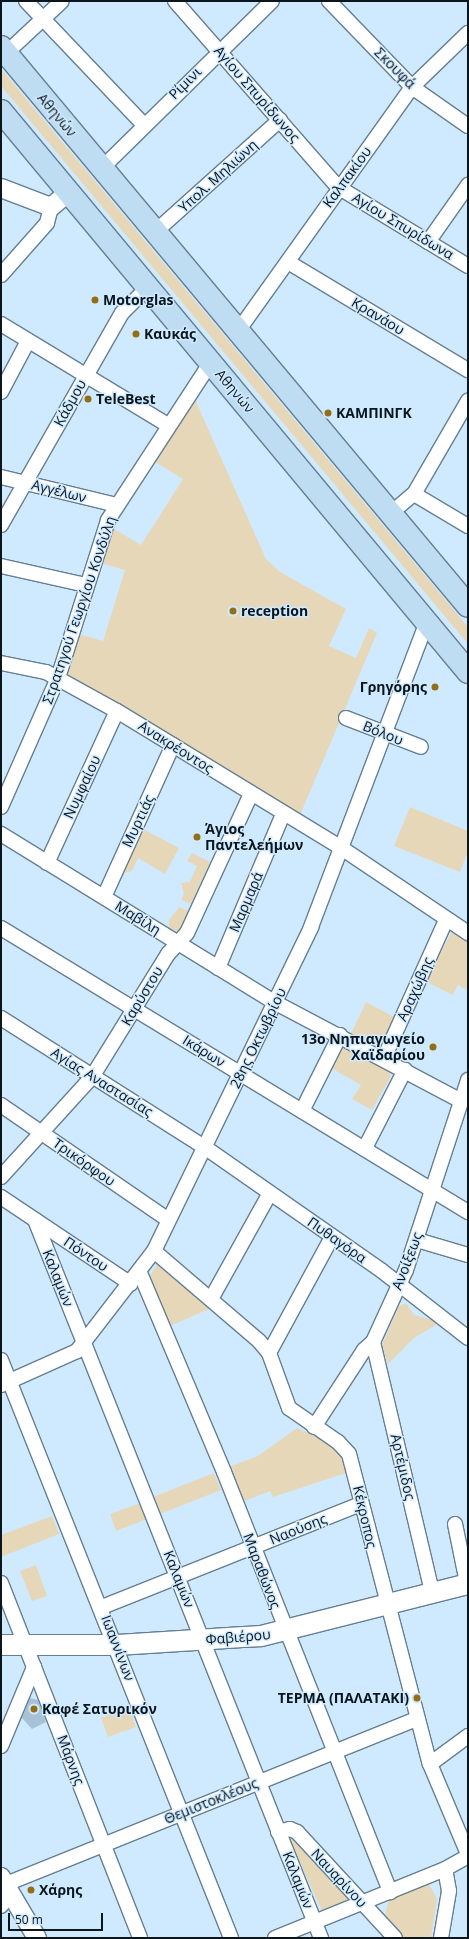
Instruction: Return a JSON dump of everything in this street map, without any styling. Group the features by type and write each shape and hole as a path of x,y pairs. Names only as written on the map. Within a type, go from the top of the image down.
{"highway":[{"name":"Αθηνών","path":"3,53 102,168 468,606"},
{"name":"Αθηνών","path":"1,111 211,362 426,625 468,672"}],"main road":[{"name":"Φαβιέρου","path":"1,1645 117,1645 204,1640 286,1632 432,1592 468,1585"}],"street":[{"path":"26,1 144,125"},
{"path":"3,53 43,20 62,1"},
{"name":"Αγίου Σπυρίδωνος","path":"175,1 219,49 338,187"},
{"name":"Ρίμινι","path":"102,168 219,49 272,1"},
{"name":"Σκουφά","path":"329,1 412,87 468,126"},
{"name":"Καλπακίου","path":"238,331 288,262 338,187 412,87 468,33"},
{"name":"Υπολ. Μηλιώνη","path":"155,232 280,120"},
{"path":"428,242 468,185"},
{"name":"Αγίου Σπυρίδωνα","path":"338,187 468,266"},
{"path":"1,188 51,207"},
{"path":"1,275 47,223 51,207 69,192"},
{"name":"Κρανάου","path":"288,262 468,370"},
{"name":"Κάδμου","path":"1,525 26,483 85,375 122,313 148,288"},
{"path":"1,324 168,425"},
{"path":"1,392 28,341"},
{"name":"Στρατηγού Γεωργίου Κονδύλη","path":"1,807 58,678 108,520 168,425 211,362"},
{"path":"391,513 414,494 468,401"},
{"name":"Αγγέλων","path":"1,477 117,505"},
{"path":"414,494 468,526"},
{"path":"1,566 86,586"},
{"name":"28ης Οκτωβρίου","path":"5,1383 62,1360 85,1344 140,1273 154,1251 167,1219 276,1003 343,849 384,733 426,625"},
{"name":"Ανακρέοντος","path":"1,663 58,678 117,711 250,794 343,849 446,920 468,933"},
{"name":"Νυμφαίου","path":"47,863 117,711"},
{"name":"Βόλου","path":"346,718 421,747"},
{"name":"Μυρτιάς","path":"104,897 173,745"},
{"name":"Καρύστου","path":"1,1177 43,1133 92,1077 168,954 180,944 250,794"},
{"name":"Μαρμαρά","path":"218,968 283,814"},
{"name":"Μαβίλη","path":"1,834 276,1003 384,1058 461,1101"},
{"name":"Αραχώβης","path":"384,1058 446,920"},
{"name":"Ικάρων","path":"1,928 136,1008 241,1074 468,1212"},
{"name":"Αγίας Αναστασίας","path":"1,1018 203,1146"},
{"path":"302,1111 340,1035"},
{"path":"365,1148 405,1070"},
{"name":"Ανοίξεως","path":"314,1427 364,1350 373,1342 399,1284 417,1240 430,1190 468,1080"},
{"name":"Τρικόρφου","path":"1,1105 167,1219"},
{"name":"Πυθαγόρα","path":"203,1146 399,1284 468,1338"},
{"path":"211,1299 270,1192"},
{"name":"Πόντου","path":"1,1197 131,1284"},
{"name":"Καλαμών","path":"35,1220 204,1640 258,1782 321,1938"},
{"path":"269,1353 332,1237"},
{"path":"417,1240 468,1255"},
{"name":"Κέκροπος","path":"154,1251 211,1299 269,1353 289,1408 349,1454 386,1604 430,1764 468,1855"},
{"name":"Μαραθώνος","path":"140,1273 253,1547 390,1892"},
{"name":"Αρτέμιδος","path":"373,1342 432,1592"},
{"name":"Ιωαννίνων","path":"1,1360 5,1383 102,1607 181,1813 232,1938"},
{"name":"Ναούσης","path":"102,1607 361,1504"},
{"path":"455,1524 468,1585"},
{"name":"Μάρνης","path":"1,1583 140,1938"},
{"path":"1,1746 34,1667"},
{"name":"Θεμιστοκλέους","path":"5,1890 102,1843 417,1719"},
{"path":"430,1764 468,1736"},
{"name":"Ναυαρίνου","path":"278,1832 290,1829 296,1832 395,1938"},
{"path":"275,1938 363,1904 445,1869 468,1855"},
{"path":"441,1938 448,1891 445,1869"},
{"path":"5,1890 37,1938"}],"shaded area":[{"path":"2,70 468,627 468,644 1,86"},
{"path":"194,397 266,559 280,572 346,609 329,646 356,658 369,628 377,633 298,820 65,680 79,634 103,641 125,570 100,563 111,527 141,545 183,479 155,462"},
{"path":"410,807 468,831 468,851 460,872 394,846"},
{"path":"143,829 179,848 165,874 138,858 132,871 123,873"},
{"path":"192,853 210,862 191,904 181,900 184,894 181,883 190,882 197,866 187,861"},
{"path":"179,907 189,911 180,932 169,928 169,920"},
{"path":"453,930 468,940 468,991 458,985 453,995 425,981"},
{"path":"366,1002 394,1017 380,1050 350,1036"},
{"path":"342,1041 389,1069 391,1076 372,1110 352,1099 361,1085 331,1068"},
{"path":"158,1263 209,1309 170,1326 150,1276"},
{"path":"406,1303 414,1315 436,1321 436,1325 414,1338 388,1364 382,1345 399,1306"},
{"path":"297,1428 339,1447 349,1472 273,1497 270,1491 242,1502 229,1467 258,1456"},
{"path":"214,1473 221,1490 160,1514 153,1497"},
{"path":"141,1503 147,1519 116,1531 110,1514"},
{"path":"52,1516 59,1534 1,1557 1,1535"},
{"path":"36,1565 47,1596 32,1601 20,1571"},
{"path":"129,1708 136,1727 108,1737 101,1718"},
{"path":"298,1836 354,1899 322,1911 289,1838"},
{"path":"428,1882 437,1899 431,1938 403,1938 384,1918 389,1900"}],"building":[{"name":"Καφέ Σατυρικόν","path":"30,1698 38,1700 46,1722 32,1729 22,1718"}],"place":[{"name":"Motorglas","path":"95,300"},
{"name":"Καυκάς","path":"136,334"},
{"name":"TeleBest","path":"88,399"},
{"name":"ΚΑΜΠΙΝΓΚ","path":"328,413"},
{"name":"reception","path":"233,611"},
{"name":"Γρηγόρης","path":"435,687"},
{"name":"Άγιος Παντελεήμων","path":"197,837"},
{"name":"13ο Νηπιαγωγείο Χαϊδαρίου","path":"433,1047"},
{"name":"ΤΕΡΜΑ (ΠΑΛΑΤΑΚΙ)","path":"417,1698"},
{"name":"Καφέ Σατυρικόν","path":"34,1709"},
{"name":"Χάρης","path":"31,1890"}]}
